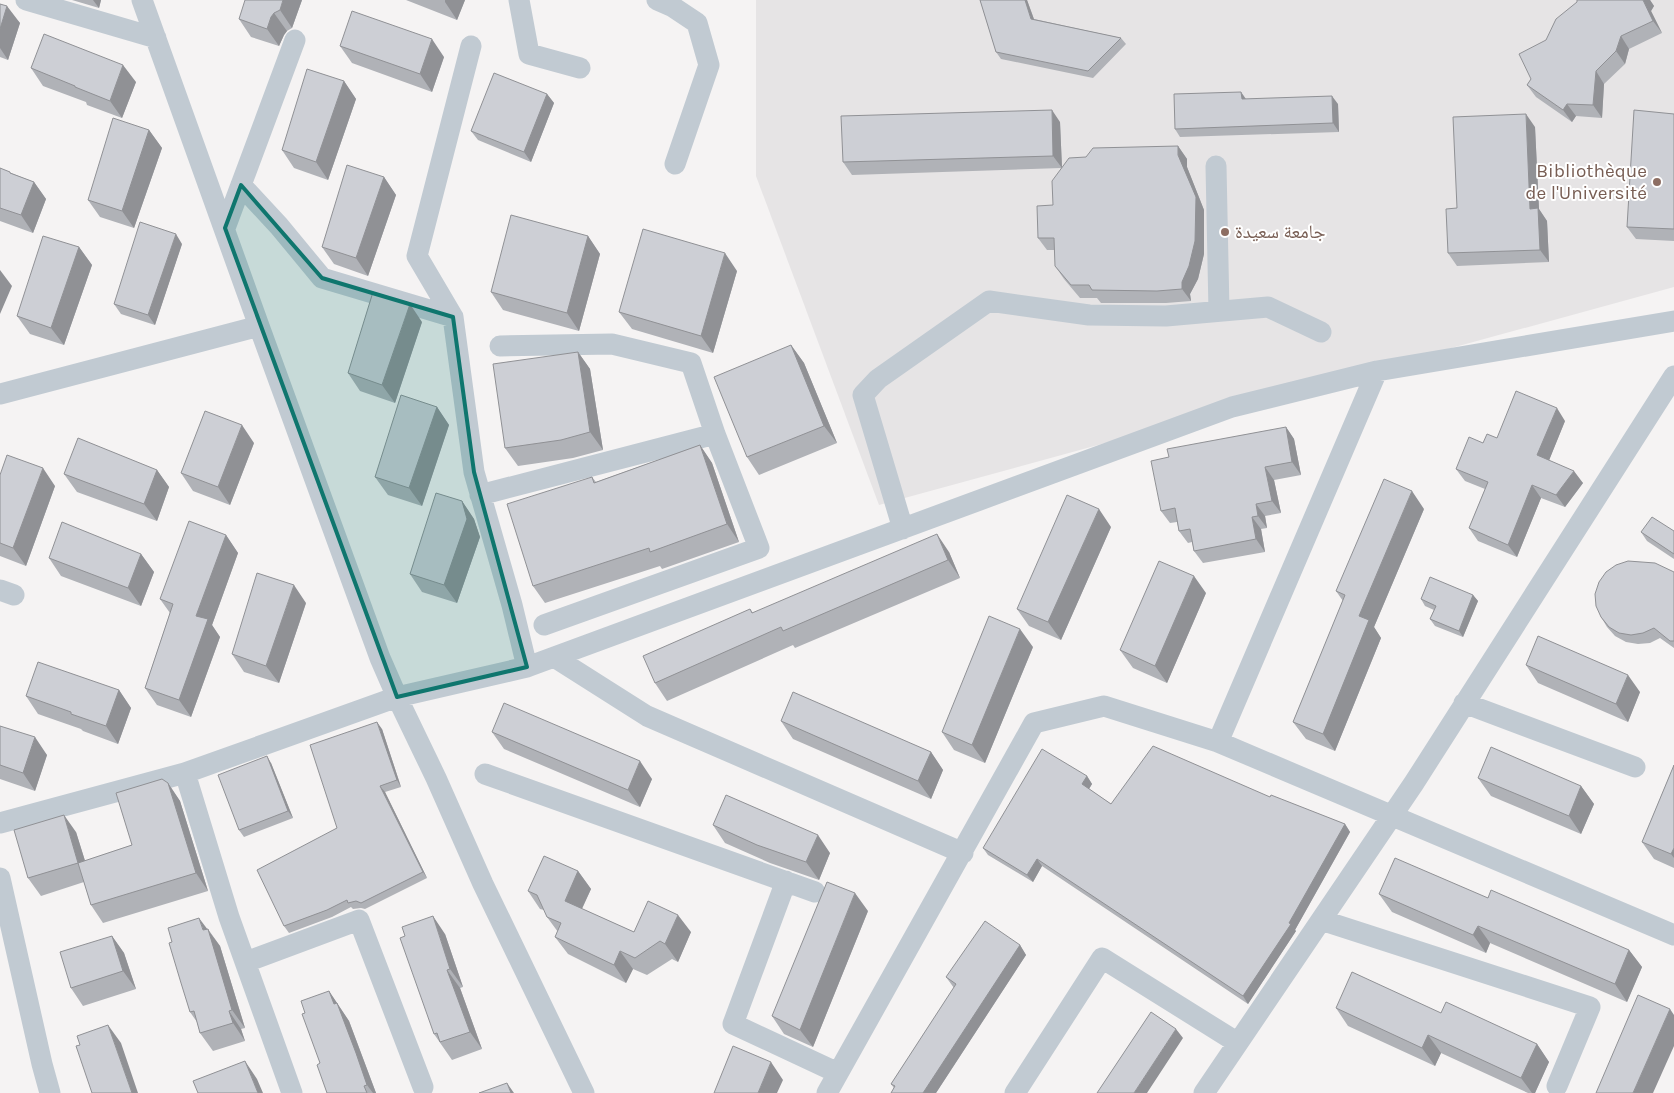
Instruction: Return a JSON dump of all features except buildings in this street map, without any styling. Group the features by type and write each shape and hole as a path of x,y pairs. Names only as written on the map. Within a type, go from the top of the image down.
{"street":[{"path":"26,0 156,38"},
{"path":"142,0 380,658 483,884 584,1093"},
{"path":"519,0 529,54 580,68"},
{"path":"657,0 673,7 697,23 709,65 675,164"},
{"path":"225,228 295,40"},
{"path":"471,46 417,256 453,317 474,472 512,605 527,667"},
{"path":"1216,166 1219,311"},
{"path":"241,186 279,226 322,278 453,317"},
{"path":"903,529 863,395 878,379 989,301 1089,315 1166,316 1268,307 1321,332"},
{"path":"0,822 185,772 397,697 527,667 1232,407 1377,371 1674,321"},
{"path":"0,394 259,326"},
{"path":"500,346 612,344 691,363 715,434 759,548 544,625"},
{"path":"1218,742 1377,371"},
{"path":"1204,1093 1391,815 1674,376"},
{"path":"480,495 715,434"},
{"path":"554,657 647,716 963,853"},
{"path":"1464,703 1635,767"},
{"path":"827,1093 963,853 1034,723 1104,706 1218,742 1674,935"},
{"path":"185,772 229,917 292,1093"},
{"path":"485,774 815,892"},
{"path":"0,878 50,1093"},
{"path":"786,881 733,1024 838,1073"},
{"path":"246,962 360,920 422,1087"},
{"path":"1321,920 1590,1008 1556,1086"},
{"path":"1014,1093 1102,958 1238,1043"}],"highlighted area":[{"path":"241,185 322,278 453,317 474,472 527,667 397,697 225,228"}],"shaded area":[{"name":"جامعة سعيدة","path":"756,0 1674,0 1674,287 879,505 756,176"}],"place":[{"name":"Bibliothèque de l'Université","path":"1657,182"},
{"name":"جامعة سعيدة","path":"1225,232"}]}
